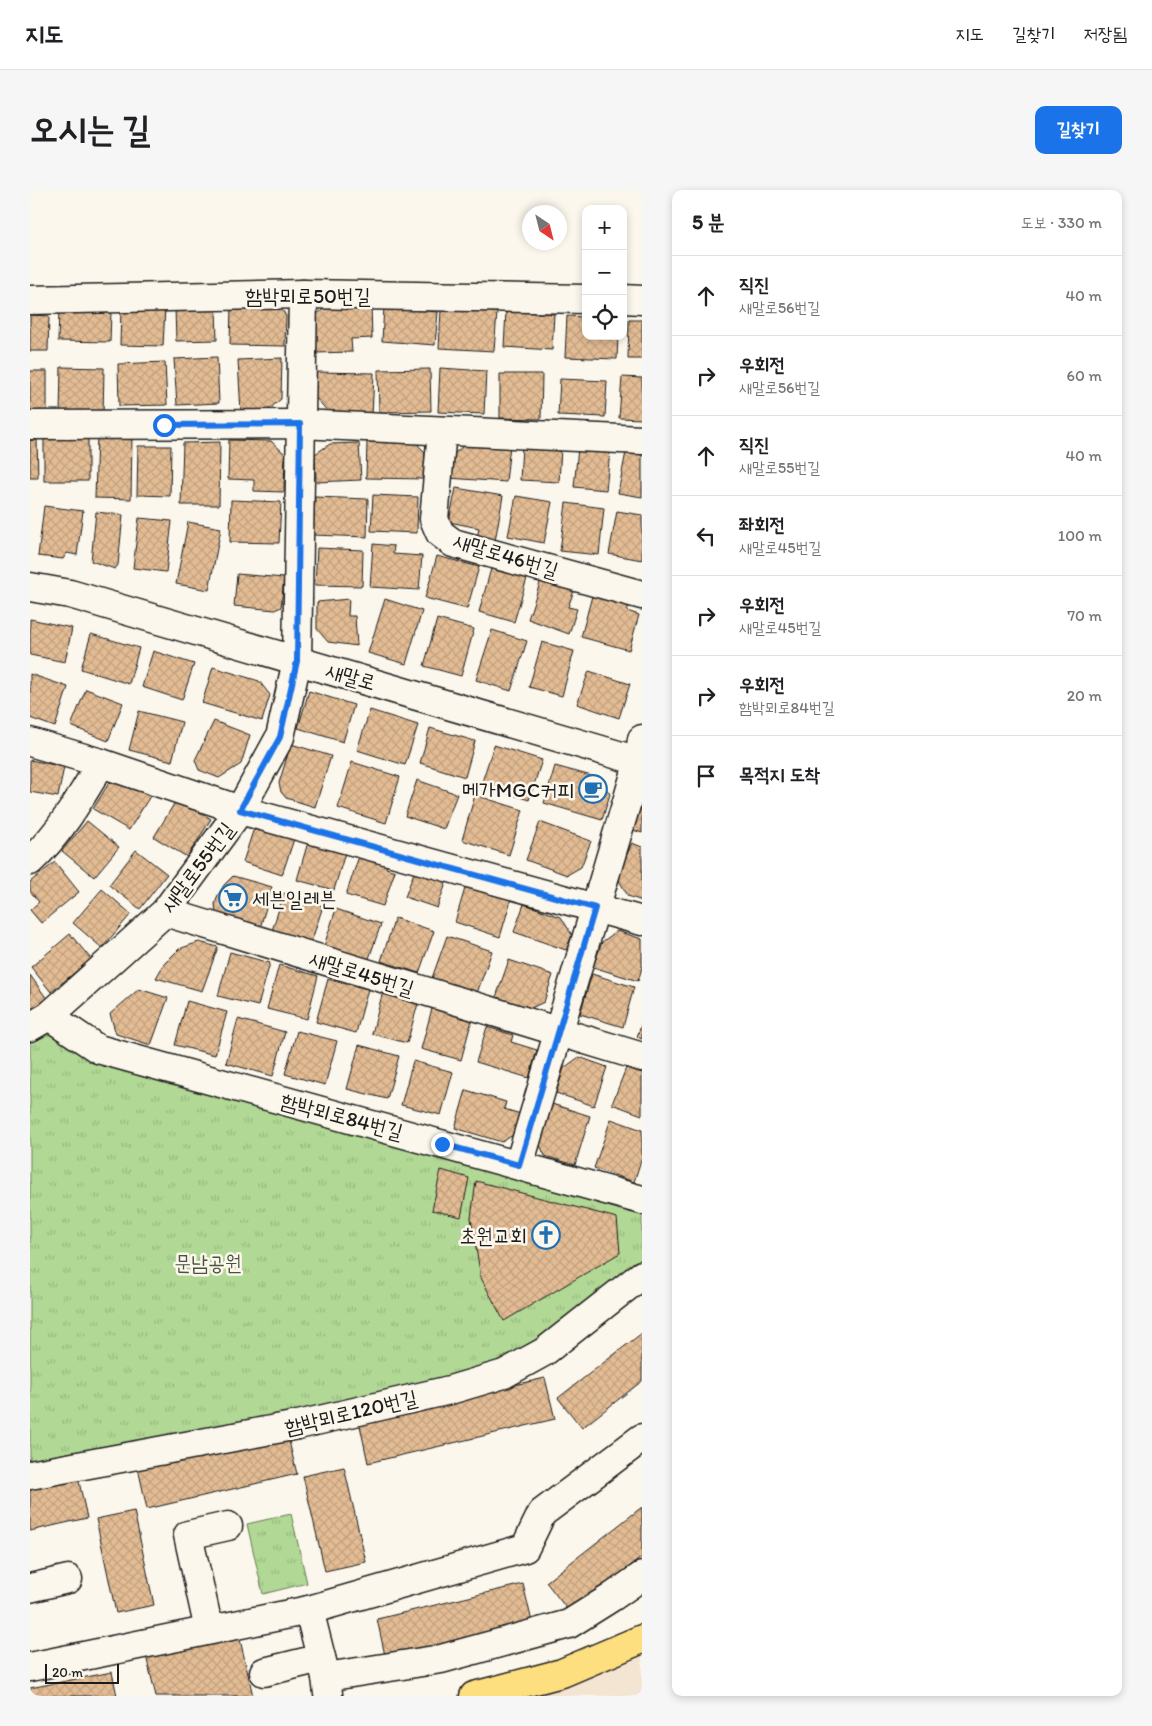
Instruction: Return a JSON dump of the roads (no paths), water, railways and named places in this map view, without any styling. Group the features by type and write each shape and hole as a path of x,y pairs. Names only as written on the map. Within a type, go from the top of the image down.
{"main road":[{"path":"474,1696 562,1673 642,1639"}],"street":[{"name":"함박뫼로50번길","path":"30,300 303,294 582,298"},
{"name":"새말로55번길","path":"40,1022 165,912 240,810 280,737 297,661 303,294"},
{"path":"627,299 642,300"},
{"path":"30,425 300,424 642,440"},
{"name":"새말로46번길","path":"442,432 434,519 440,532 453,543 642,595"},
{"name":"새말로","path":"30,587 70,594 297,661 641,754"},
{"path":"30,742 101,763 240,810 642,921"},
{"path":"519,1165 641,754"},
{"path":"30,861 59,830 101,763"},
{"name":"새말로45번길","path":"165,912 642,1057"},
{"name":"함박뫼로84번길","path":"40,1022 98,1049 642,1200"},
{"name":"함박뫼로120번길","path":"30,1475 298,1425 450,1390 504,1374 544,1352 642,1275"},
{"path":"30,1667 309,1610 525,1548 542,1512 642,1438"},
{"path":"209,1630 188,1535 228,1526"},
{"path":"264,1672 325,1677 441,1659 568,1624 642,1576"},
{"path":"30,1588 68,1579"},
{"path":"309,1610 325,1677"}],"place":[{"name":"메가MGC커피","path":"593,789"},
{"name":"세븐일레븐","path":"233,898"},
{"name":"초원교회","path":"546,1235"}],"park label":[{"name":"문남공원","path":"208,1262"}]}
